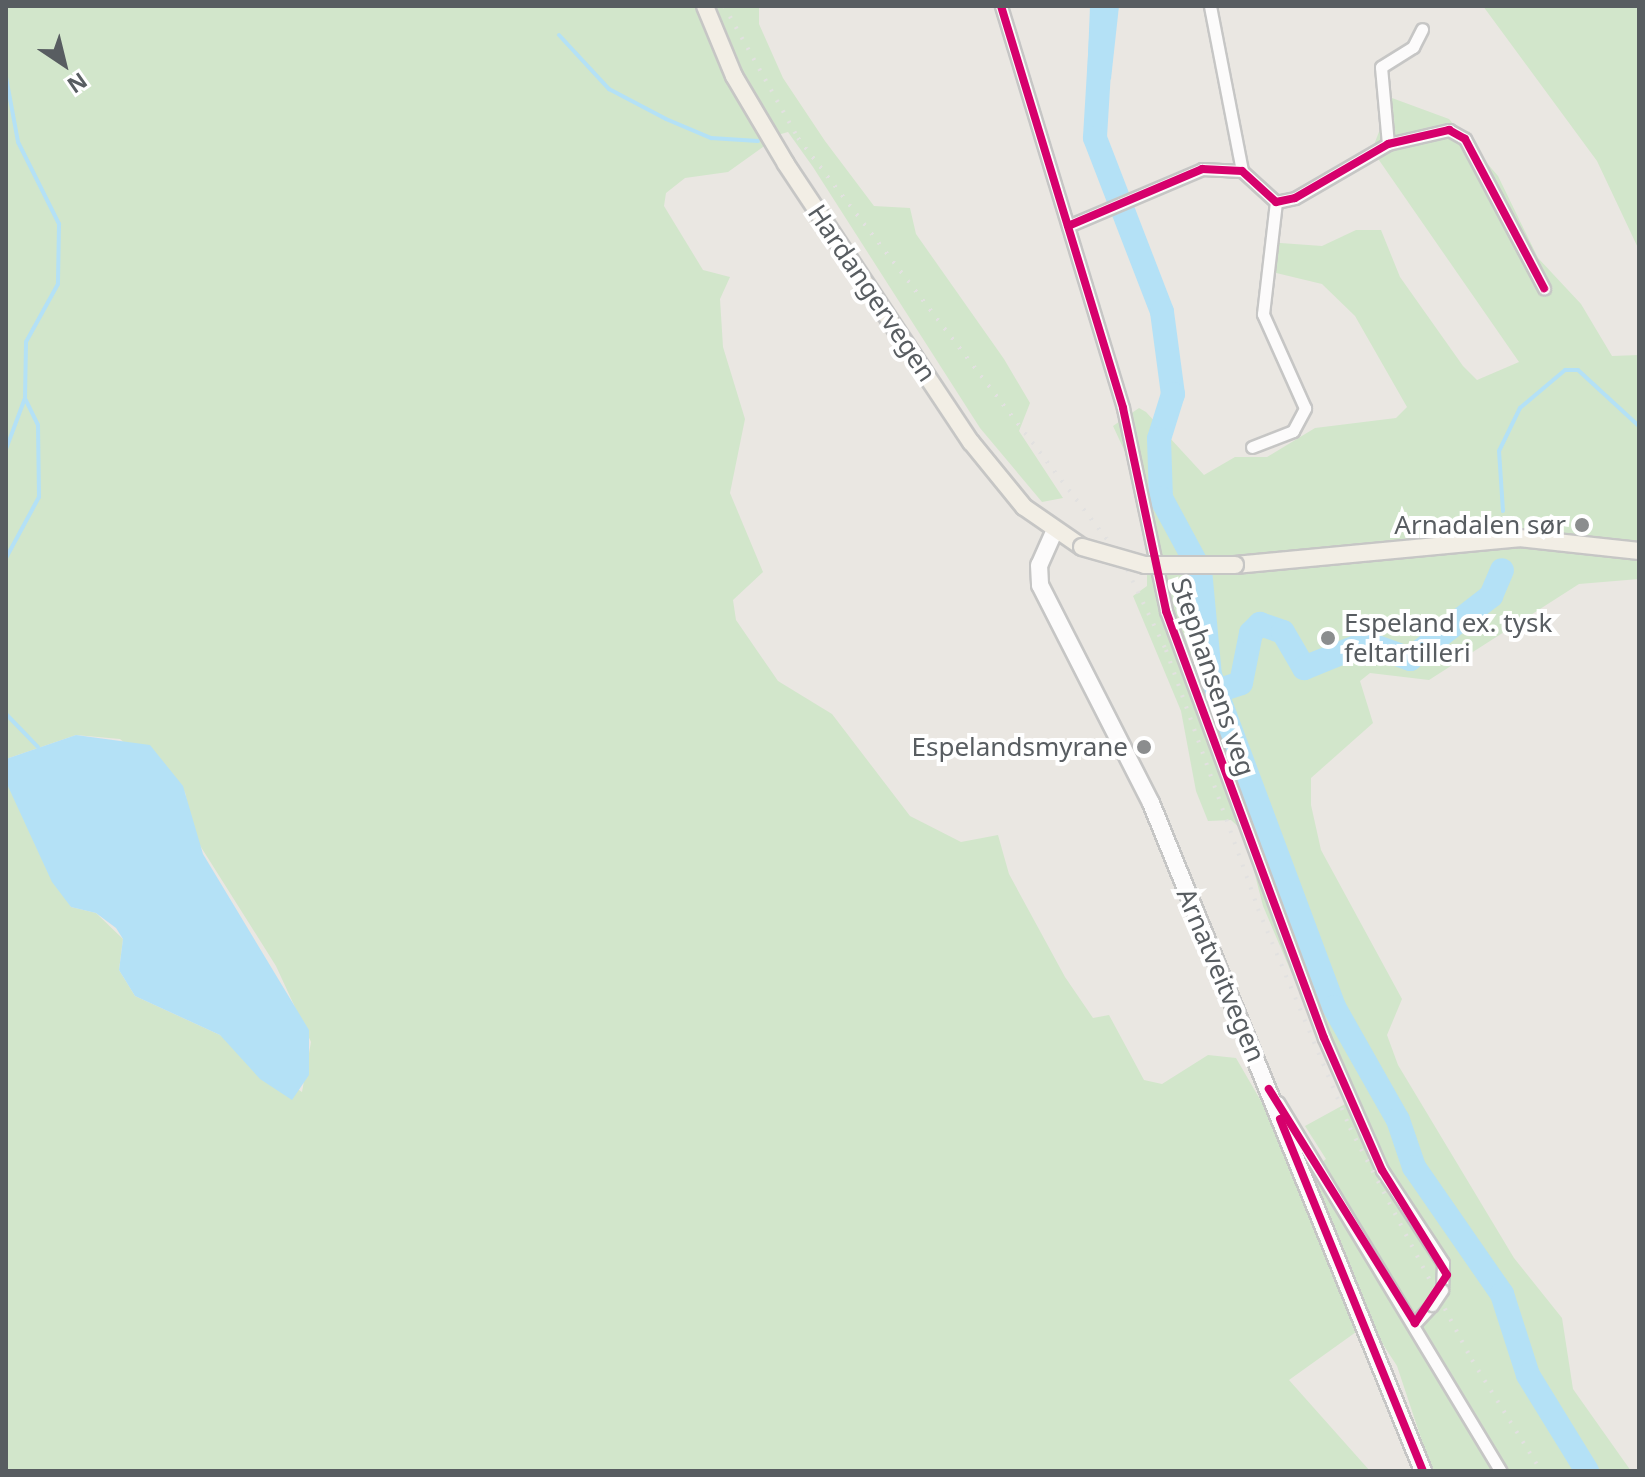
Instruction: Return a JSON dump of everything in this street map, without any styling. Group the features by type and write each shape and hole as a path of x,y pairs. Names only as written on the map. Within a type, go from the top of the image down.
{"main road":[{"name":"Hardangervegen","path":"705,6 734,76 803,190 987,464 1054,532 1082,547 1145,565 1235,565 1506,538 1639,551"},
{"name":"Arnatveitvegen","path":"1054,532 1039,565 1040,585 1123,741 1269,1089 1423,1471"}],"street":[{"name":"Stephansens veg","path":"1001,6 1123,408 1166,611 1324,1038 1382,1170 1443,1263 1442,1290 1415,1323"},
{"path":"1210,6 1242,171 1276,202"},
{"path":"1388,144 1381,67 1413,47 1422,29"},
{"path":"1276,202 1388,144 1442,129 1465,139 1544,288"},
{"path":"1068,226 1202,169 1242,171"},
{"path":"1252,447 1293,431 1305,408 1263,314 1276,202"},
{"path":"1269,1089 1415,1323 1501,1471"}],"green space":[{"path":"6,6 759,6 759,24 783,78 825,141 874,206 910,208 916,234 1004,359 1030,403 1019,431 1063,498 1042,502 980,428 813,167 788,132 781,134 728,172 685,178 666,193 664,206 703,270 730,277 720,299 723,347 745,419 730,493 763,572 733,600 736,620 778,681 832,714 910,816 961,842 998,835 1009,874 1065,977 1093,1018 1109,1015 1144,1080 1162,1084 1208,1055 1236,1058 1304,1175 1326,1159 1305,1126 1347,1103 1263,906 1244,832 1231,820 1208,821 1196,791 1181,711 1133,596 1147,586 1147,554 1126,454 1113,426 1139,408 1204,475 1235,457 1267,457 1315,428 1396,418 1407,407 1355,316 1322,284 1264,270 1268,242 1322,246 1356,230 1381,230 1400,277 1463,366 1477,380 1519,362 1372,150 1392,98 1449,119 1498,176 1538,258 1581,304 1612,356 1639,355 1639,579 1579,584 1429,680 1370,673 1360,681 1373,723 1311,778 1311,805 1321,850 1402,999 1387,1035 1398,1065 1514,1258 1562,1318 1573,1389 1631,1471 1432,1471 1397,1366 1375,1332 1363,1327 1289,1380 1370,1471 6,1471 6,782 71,907 96,913 123,939 119,970 135,996 220,1035 302,1092 311,1042 276,966 194,836 185,792 120,739 76,735 6,759"},
{"path":"1483,6 1639,6 1639,250 1597,161"}],"water":[{"path":"1090,6 1119,6 1111,79 1095,94 1087,82"},
{"path":"76,735 150,745 183,786 203,854 309,1030 309,1075 292,1100 260,1079 220,1035 135,996 119,970 123,939 116,928 96,913 71,907 52,882 6,782 6,759"}],"waterway":[{"path":"1103,6 1095,138 1162,312 1173,394 1159,439 1161,498 1200,570 1210,675 1334,1007 1398,1120 1414,1167 1502,1294 1528,1375 1587,1471"},
{"path":"559,35 609,89 711,138 758,141"},
{"path":"6,77 18,142 59,224 58,284 26,342 25,398 6,449"},
{"path":"1503,511 1499,451 1520,408 1565,370 1578,370 1639,426"},
{"path":"6,558 39,497 38,425 26,400"},
{"path":"1217,691 1241,683 1251,633 1260,624 1283,632 1304,668 1366,643 1410,659 1491,596 1502,570"},
{"path":"6,714 38,747"}],"railway":[{"path":"724,6 798,138 1122,559 1166,650 1258,909 1350,1128 1472,1360 1541,1471"}],"cycle path":[{"path":"1001,6 1123,408 1166,611 1324,1038 1382,1170 1447,1275 1415,1323 1269,1089"},
{"path":"1068,226 1202,169 1242,171 1276,202 1295,198 1388,144 1449,130 1465,139 1544,288"},
{"path":"1280,1119 1423,1471"}],"place":[{"name":"Arnadalen sør","path":"1582,525"},
{"name":"Espeland ex. tysk feltartilleri","path":"1328,638"},
{"name":"Espelandsmyrane","path":"1144,747"}]}
